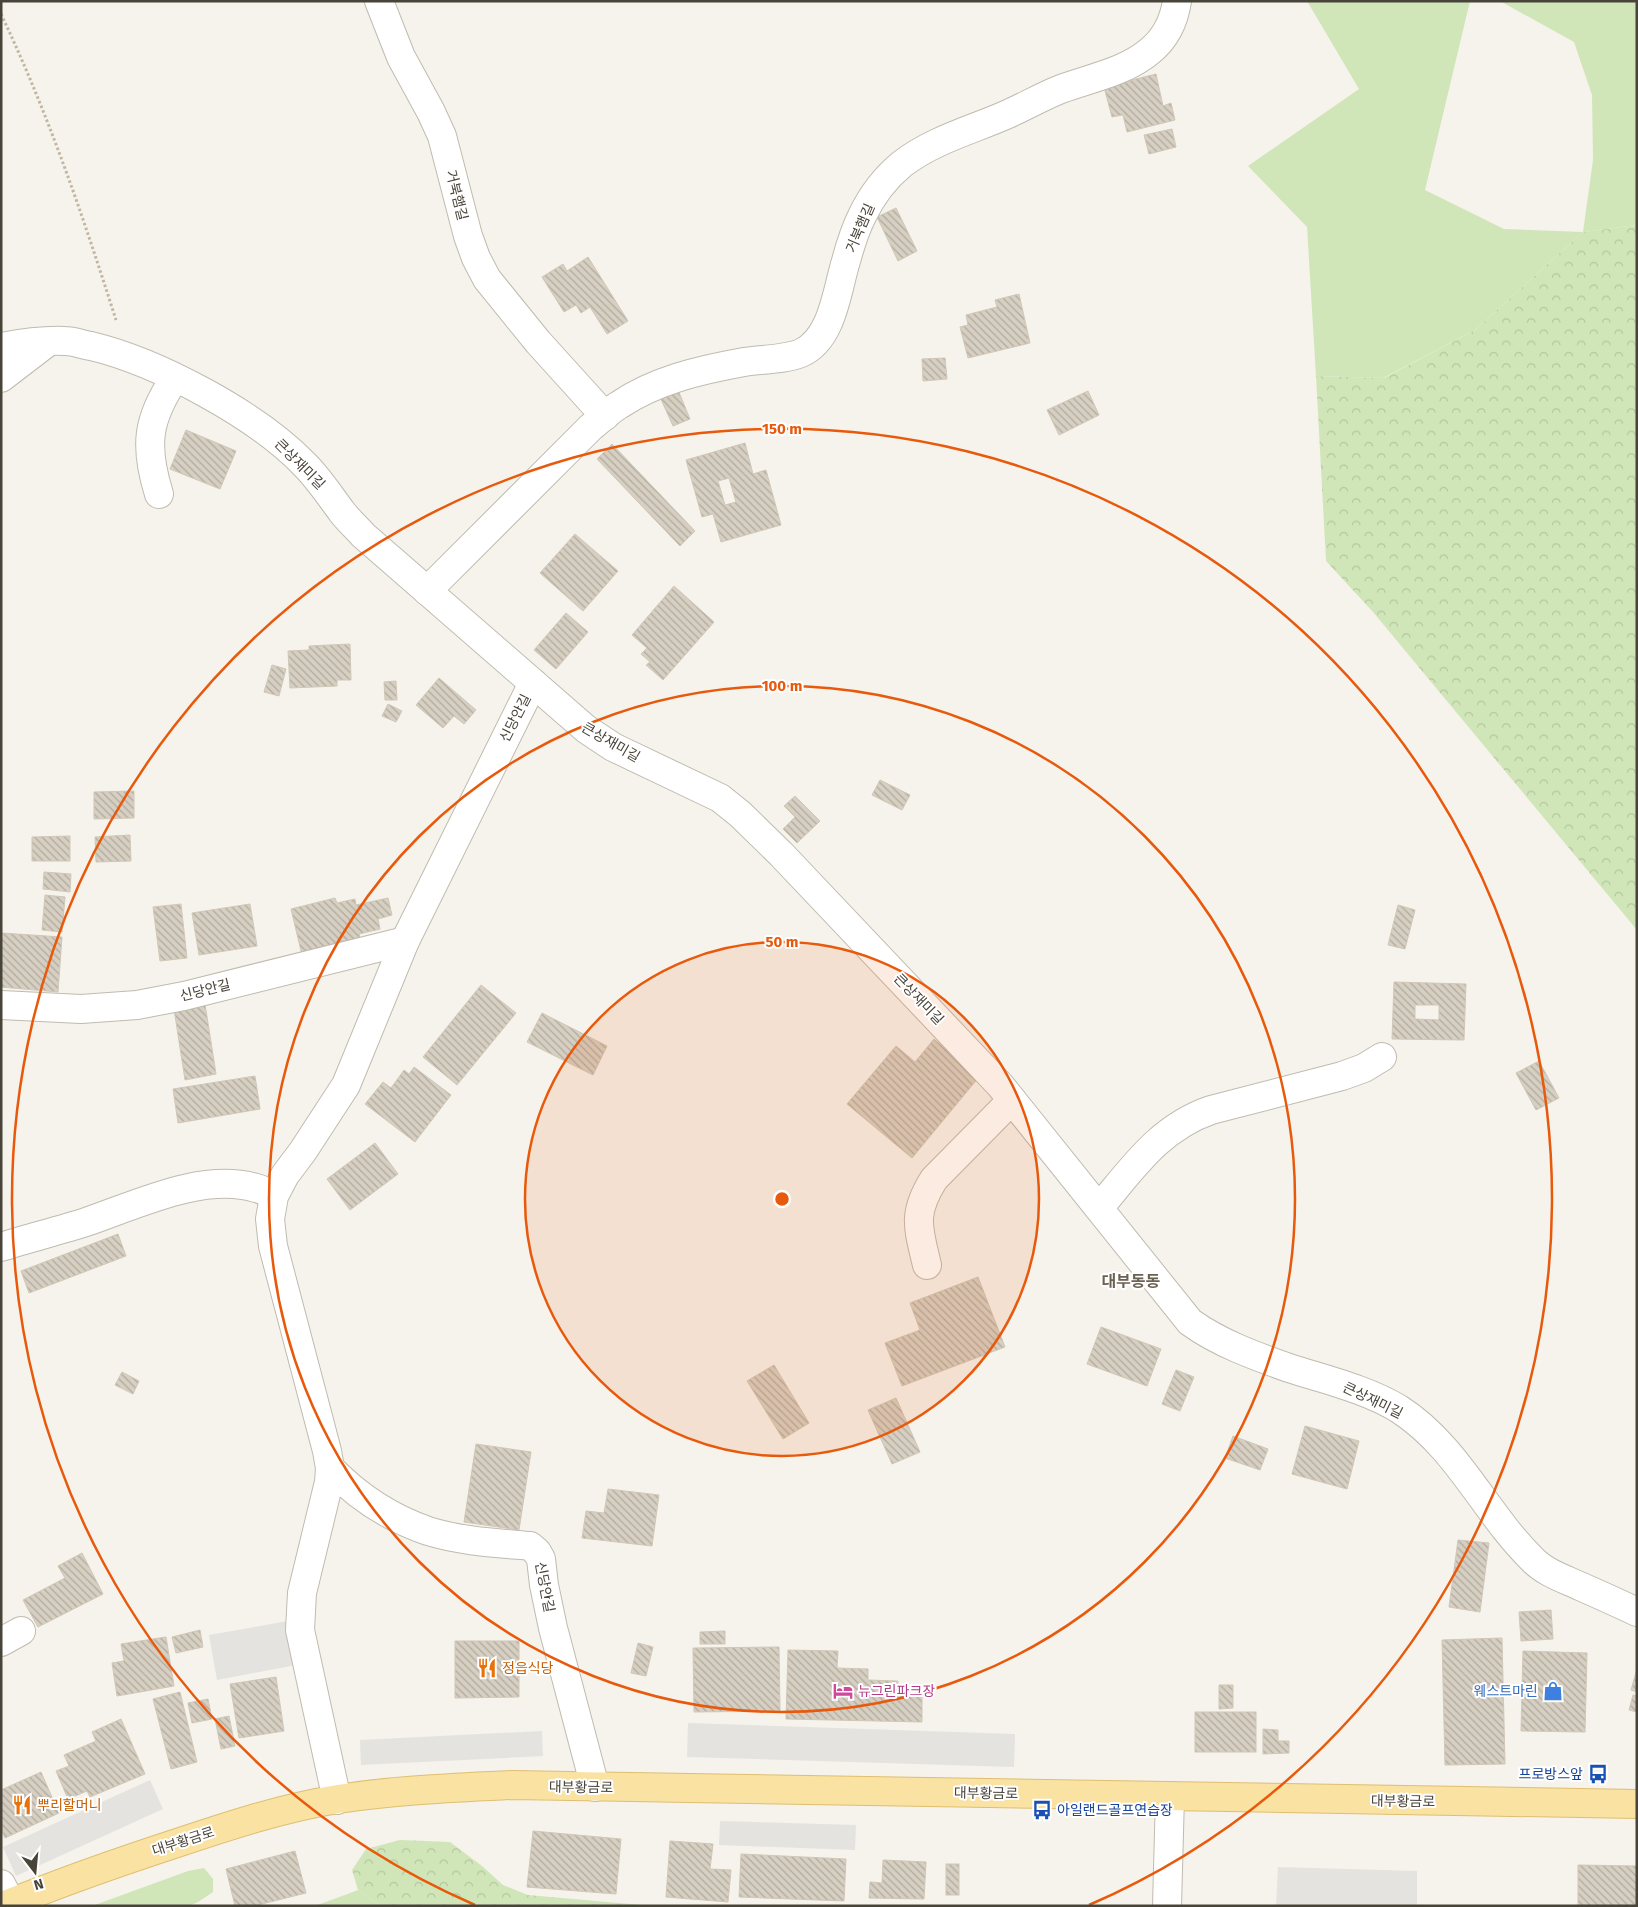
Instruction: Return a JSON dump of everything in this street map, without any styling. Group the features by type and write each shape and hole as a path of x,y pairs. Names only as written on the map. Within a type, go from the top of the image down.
{"main road":[{"name":"대부황금로","path":"5,1897 285,1810 401,1791 512,1786 1637,1804"}],"lane":[{"name":"거북햄길","path":"379,1 401,58 442,136 468,236 476,258 487,279 532,334 605,416"},
{"name":"거북햄길","path":"427,591 591,427 619,405 675,378 710,368 787,356 802,352 814,344 824,331 833,310 846,260 862,216 878,188 902,164 936,144 1006,115 1058,90 1135,63 1152,50 1168,33 1173,5"},
{"name":"큰상재미길","path":"1,347 49,341 66,341 112,351 175,378 230,408 273,437 304,464 325,487 343,514 363,535 592,733 613,746 720,798 740,814 894,973 1012,1100 1190,1322 1208,1335 1244,1351 1363,1392 1399,1410 1426,1431 1451,1457 1516,1542 1533,1561 1551,1573 1637,1612"},
{"path":"1,378 49,341"},
{"path":"159,494 152,471 150,445 152,421 161,398 175,378"},
{"name":"신당안길","path":"337,1800 300,1630 302,1593 329,1482 330,1468 273,1246 270,1219 274,1196 285,1176 346,1085 405,941 533,683"},
{"name":"신당안길","path":"1,1005 81,1009 137,1005 184,996 405,941"},
{"path":"1099,1208 1148,1149 1172,1129 1192,1117 1211,1110 1342,1076 1364,1068 1382,1057"},
{"path":"927,1265 918,1226 919,1208 925,1193 934,1179 1012,1100"},
{"path":"1,1247 59,1231 154,1198 198,1186 229,1184 256,1188 274,1196"},
{"name":"신당안길","path":"330,1468 346,1485 369,1502 396,1517 429,1531 471,1540 530,1546 537,1552 541,1559 553,1628 595,1787"},
{"path":"1167,1906 1170,1796"}],"path":[{"path":"1,14 28,72 61,156 128,358"}],"green space":[{"path":"1307,1 1470,1 1425,190 1504,229 1583,232 1475,330 1383,378 1316,376 1307,227 1248,166 1359,89"},
{"path":"1500,1 1637,1 1637,225 1583,232 1593,160 1592,95 1574,42"},
{"path":"1637,225 1637,930 1373,612 1326,561 1316,376 1384,378 1475,330 1583,232"},
{"path":"400,1840 450,1842 482,1866 503,1885 528,1895 653,1906 381,1906 358,1890 352,1870 366,1849"},
{"path":"204,1868 213,1879 213,1892 189,1906 92,1906 188,1871"},
{"path":"358,1890 381,1906 315,1906"}],"shaded area":[{"path":"288,1621 296,1665 217,1680 209,1635"},
{"path":"688,1723 1015,1734 1014,1767 687,1757"},
{"path":"542,1731 543,1756 361,1765 360,1740"},
{"path":"150,1780 163,1809 16,1876 3,1847"},
{"path":"720,1821 856,1825 855,1850 719,1845"},
{"path":"1278,1867 1417,1871 1417,1906 1276,1905"}],"building":[{"path":"1156,74 1163,106 1171,103 1175,120 1127,132 1123,115 1112,117 1104,87"},
{"path":"1172,129 1176,147 1149,154 1144,135"},
{"path":"896,208 917,251 898,261 877,217"},
{"path":"588,257 628,321 607,334 590,307 581,313 576,305 564,312 542,277 563,264 567,271"},
{"path":"1019,294 1030,343 968,358 960,327 968,325 966,315 997,307 995,300"},
{"path":"945,358 947,379 923,381 922,359"},
{"path":"678,390 690,419 673,426 660,397"},
{"path":"1088,391 1099,415 1059,435 1047,410"},
{"path":"186,430 236,451 220,489 170,469"},
{"path":"745,443 753,474 766,470 781,525 721,542 713,514 702,517 686,460","holes":["729,478 736,502 725,505 718,481"]},
{"path":"612,444 695,531 680,546 597,459"},
{"path":"575,534 618,571 583,611 540,573"},
{"path":"674,586 714,622 663,680 646,665 650,662 641,654 647,648 632,635"},
{"path":"566,613 588,632 556,669 534,650"},
{"path":"350,644 351,680 337,680 337,686 290,688 288,651 309,650 309,646"},
{"path":"272,665 286,669 279,696 264,692"},
{"path":"439,678 476,710 464,724 454,716 443,728 416,705"},
{"path":"396,681 397,700 385,700 384,682"},
{"path":"388,704 402,711 396,722 382,716"},
{"path":"880,780 910,795 902,810 872,795"},
{"path":"134,791 134,818 94,819 94,792"},
{"path":"795,796 820,821 797,843 783,829 795,817 784,806"},
{"path":"130,835 131,861 96,862 95,837"},
{"path":"70,836 70,861 32,861 32,837"},
{"path":"44,872 71,874 70,892 43,889"},
{"path":"45,895 65,897 62,932 42,930"},
{"path":"335,898 337,903 355,899 356,905 388,898 392,915 378,919 380,929 359,934 361,942 302,955 291,909"},
{"path":"181,904 187,958 160,961 153,907"},
{"path":"250,904 257,946 199,955 192,913"},
{"path":"1398,905 1415,910 1405,949 1388,945"},
{"path":"1,933 62,937 58,992 1,987"},
{"path":"1394,982 1466,984 1464,1040 1392,1039","holes":["1415,1005 1439,1005 1439,1020 1415,1019"]},
{"path":"481,985 516,1013 457,1085 423,1057"},
{"path":"205,1004 216,1074 185,1080 174,1009"},
{"path":"542,1013 607,1046 593,1075 527,1042"},
{"path":"934,1039 979,1077 912,1158 847,1104 896,1046 915,1062"},
{"path":"1539,1061 1559,1098 1536,1110 1516,1073"},
{"path":"414,1067 451,1095 415,1142 365,1104 383,1082 391,1088 404,1070 409,1074"},
{"path":"255,1076 260,1109 178,1123 173,1089"},
{"path":"375,1143 398,1174 350,1210 327,1179"},
{"path":"118,1234 126,1256 29,1293 21,1271"},
{"path":"978,1277 1005,1347 902,1386 885,1343 920,1330 910,1303"},
{"path":"1101,1327 1161,1349 1147,1386 1087,1364"},
{"path":"774,1365 809,1423 783,1439 747,1381"},
{"path":"1176,1370 1194,1377 1180,1411 1162,1404"},
{"path":"122,1372 139,1381 133,1394 115,1385"},
{"path":"896,1398 920,1452 892,1464 868,1410"},
{"path":"1305,1426 1359,1441 1347,1489 1292,1474"},
{"path":"1233,1436 1268,1449 1260,1470 1225,1458"},
{"path":"476,1444 531,1452 519,1530 464,1522"},
{"path":"608,1489 659,1495 652,1546 582,1538 586,1511 604,1513"},
{"path":"1458,1540 1489,1543 1480,1612 1449,1607"},
{"path":"82,1553 103,1594 38,1627 23,1600 65,1578 58,1566"},
{"path":"1551,1610 1553,1639 1521,1641 1519,1612"},
{"path":"200,1630 203,1647 176,1653 172,1637"},
{"path":"725,1631 725,1644 700,1644 700,1632"},
{"path":"166,1637 174,1686 117,1696 112,1663 124,1661 121,1644"},
{"path":"1502,1638 1505,1764 1445,1765 1442,1640"},
{"path":"455,1641 519,1641 519,1697 455,1698"},
{"path":"638,1643 653,1647 646,1676 631,1673"},
{"path":"779,1647 780,1711 694,1712 693,1648"},
{"path":"788,1650 838,1651 837,1668 868,1669 868,1680 898,1681 898,1688 922,1689 922,1722 786,1719"},
{"path":"1523,1651 1587,1653 1585,1732 1521,1731"},
{"path":"1637,1669 1637,1692 1631,1690"},
{"path":"276,1677 284,1731 239,1738 230,1684"},
{"path":"1219,1685 1233,1685 1233,1708 1219,1709"},
{"path":"180,1692 197,1762 171,1769 153,1699"},
{"path":"1633,1695 1637,1696 1637,1712 1629,1710"},
{"path":"208,1699 212,1719 192,1723 188,1703"},
{"path":"1195,1712 1256,1712 1256,1752 1195,1752"},
{"path":"229,1716 235,1746 221,1749 215,1719"},
{"path":"121,1719 145,1774 90,1797 87,1791 68,1799 56,1771 69,1766 64,1755 96,1741 92,1732"},
{"path":"1263,1729 1278,1730 1278,1741 1289,1741 1289,1753 1263,1754"},
{"path":"41,1772 59,1813 5,1838 1,1829 1,1790"},
{"path":"533,1831 621,1839 616,1894 527,1887"},
{"path":"670,1841 713,1844 710,1869 731,1870 728,1902 666,1897"},
{"path":"295,1851 306,1893 254,1906 235,1906 226,1869"},
{"path":"741,1854 846,1859 844,1901 739,1897"},
{"path":"883,1860 926,1862 924,1899 869,1898 870,1882 882,1883"},
{"path":"946,1864 959,1864 959,1895 946,1895"},
{"path":"1578,1865 1637,1866 1637,1906 1578,1906"}],"place":[{"name":"정읍식당","path":"487,1668"},
{"name":"뉴그린파크장","path":"843,1691"},
{"name":"웨스트마린","path":"1553,1691"},
{"name":"프로방스앞","path":"1598,1774"},
{"name":"뿌리할머니","path":"22,1805"},
{"name":"아일랜드골프연습장","path":"1042,1810"}],"district":[{"name":"대부동동","path":"1131,1281"}]}
